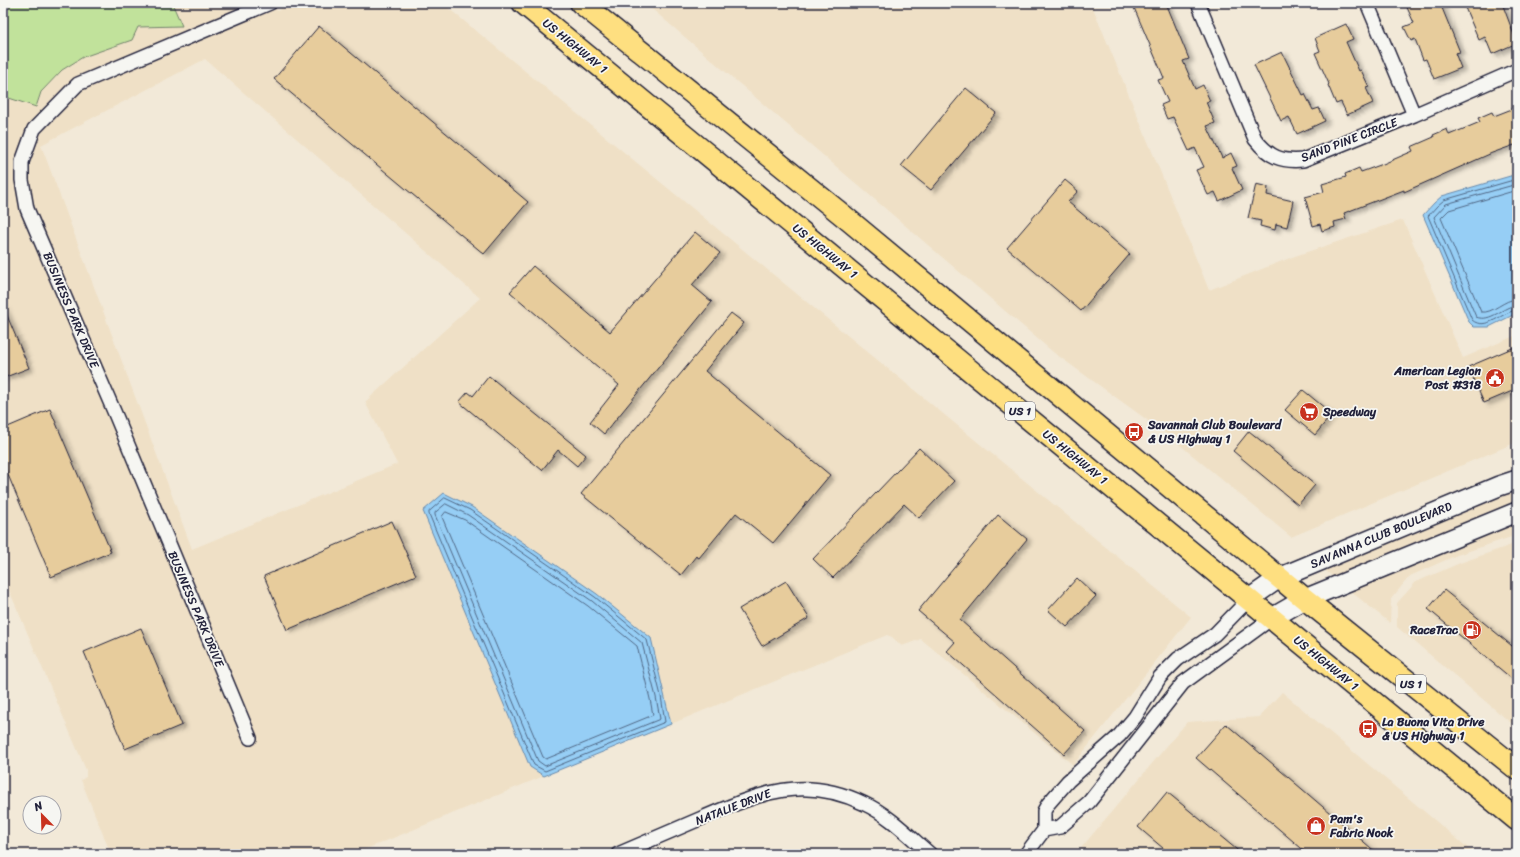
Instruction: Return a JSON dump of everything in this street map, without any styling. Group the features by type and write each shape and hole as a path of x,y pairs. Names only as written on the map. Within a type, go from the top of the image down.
{"main road":[{"name":"US HIGHWAY 1","path":"522,3 1517,820"},
{"name":"US 1","path":"581,3 845,216 1279,578 1517,769"}],"street":[{"name":"BUSINESS PARK DRIVE","path":"250,738 119,423 27,209 22,180 22,162 34,129 78,84 270,3"},
{"name":"SAND PINE CIRCLE","path":"1198,3 1255,139 1263,150 1276,158 1289,161 1303,160 1414,115 1517,70"},
{"path":"1367,3 1414,115"},
{"name":"SAVANNA CLUB BOULEVARD","path":"1249,600 1279,578 1499,486 1517,480"},
{"path":"1044,830 1060,827 1089,802 1183,683 1272,618 1305,599 1517,512"},
{"path":"1026,854 1044,830 1044,811 1048,804 1068,781 1103,752 1124,731 1135,717 1160,677 1178,658 1215,634 1249,600"},
{"path":"1124,731 1137,742"},
{"name":"NATALIE DRIVE","path":"618,854 744,800 774,791 798,788 825,791 866,804 885,816 930,854"}],"shaded area":[{"path":"172,3 270,3 270,7 278,11 281,8 293,9 307,3 442,3 1191,617 1073,765 921,639 902,646 892,637 887,635 671,724 651,638 597,594 472,507 444,493 530,767 544,776 354,854 111,854 81,780 86,777 86,770 3,576 3,96 36,107 41,92 62,70 83,57 131,40 138,27 182,26","holes":["205,59 480,298 365,402 397,464 192,549 41,145"]},
{"path":"645,3 1091,3 1209,290 1295,256 1403,220 1463,358 1517,335 1517,442 1291,537 1168,435 1053,352"},
{"path":"1517,488 1517,503 1335,578 1322,568"},
{"path":"1517,520 1517,535 1457,555 1410,576 1391,599 1390,623 1349,590"},
{"path":"1517,543 1517,728 1397,627 1397,603 1416,582 1460,563"},
{"path":"1282,692 1475,854 1076,854 1187,722 1259,717"}],"green space":[{"path":"3,3 172,3 182,26 138,27 132,40 83,57 62,70 41,92 36,107 3,96"}],"water":[{"path":"1517,174 1517,313 1489,327 1474,327 1469,322 1423,215 1442,196"},
{"path":"444,493 472,507 597,594 651,638 671,724 544,776 530,767 423,511"}],"building":[{"path":"1132,3 1166,3 1189,59 1183,61 1195,89 1203,85 1210,101 1206,102 1215,123 1207,126 1222,158 1231,153 1237,166 1232,168 1242,190 1219,201 1215,192 1208,195 1196,170 1204,167 1195,148 1189,151 1173,117 1167,119 1161,105 1168,102 1158,80 1164,78"},
{"path":"1405,3 1440,3 1460,52 1455,53 1461,68 1434,79 1426,59 1423,60 1415,39 1411,41 1404,27 1414,23"},
{"path":"1463,3 1502,3 1517,43 1492,54 1485,37 1479,40"},
{"path":"1346,24 1353,39 1346,42 1359,71 1361,70 1369,87 1366,88 1373,103 1347,115 1341,102 1336,104 1315,53 1320,51 1315,38"},
{"path":"319,26 528,202 484,254 274,79"},
{"path":"1282,52 1303,95 1305,94 1313,110 1319,108 1325,121 1297,134 1289,117 1281,121 1254,65"},
{"path":"966,88 996,113 931,190 901,166"},
{"path":"1517,107 1517,144 1492,153 1404,192 1404,190 1344,213 1346,219 1334,222 1335,227 1322,231 1320,224 1313,226 1305,197 1324,192 1322,184 1346,177 1345,174 1359,168 1361,172 1413,151 1411,147 1434,137 1433,135 1447,129 1449,135 1480,122 1478,118 1492,112 1494,116"},
{"path":"1065,180 1078,191 1068,202 1130,254 1081,311 1007,248"},
{"path":"1256,184 1268,187 1267,195 1293,201 1287,227 1276,224 1275,230 1260,226 1261,221 1248,218"},
{"path":"695,232 720,253 692,285 712,302 604,434 590,422 619,385 510,292 533,266 610,332"},
{"path":"3,306 29,368 3,378"},
{"path":"731,313 744,323 705,371 830,475 773,543 736,513 699,558 696,556 681,575 581,494"},
{"name":"American Legion Post #318","path":"1517,346 1517,389 1484,403 1468,367"},
{"path":"489,376 586,455 577,466 558,450 542,470 459,402 468,392 473,396"},
{"name":"Speedway","path":"1303,390 1332,414 1315,435 1285,410"},
{"path":"50,409 111,552 51,577 3,463 3,429"},
{"path":"1249,431 1315,485 1298,505 1233,451"},
{"path":"919,448 954,481 919,518 904,504 833,578 813,559"},
{"path":"998,515 1027,539 960,620 1085,731 1064,754 947,651 955,642 918,611"},
{"path":"392,521 416,575 287,630 264,576"},
{"path":"1077,578 1096,596 1067,627 1048,610"},
{"path":"786,581 809,618 762,646 739,609"},
{"name":"RaceTrac","path":"1444,590 1517,650 1517,683 1428,609"},
{"path":"141,628 182,725 125,749 84,652"},
{"path":"1226,724 1378,854 1308,854 1196,758"},
{"path":"1167,792 1242,854 1170,854 1138,827"}],"place":[{"name":"American Legion Post #318","path":"1495,378"},
{"name":"Speedway","path":"1309,412"},
{"name":"Savannah Club Boulevard & US Highway 1","path":"1134,432"},
{"name":"RaceTrac","path":"1472,630"},
{"name":"La Buona Vita Drive & US Highway 1","path":"1368,729"},
{"name":"Pam's Fabric Nook","path":"1316,826"}]}
